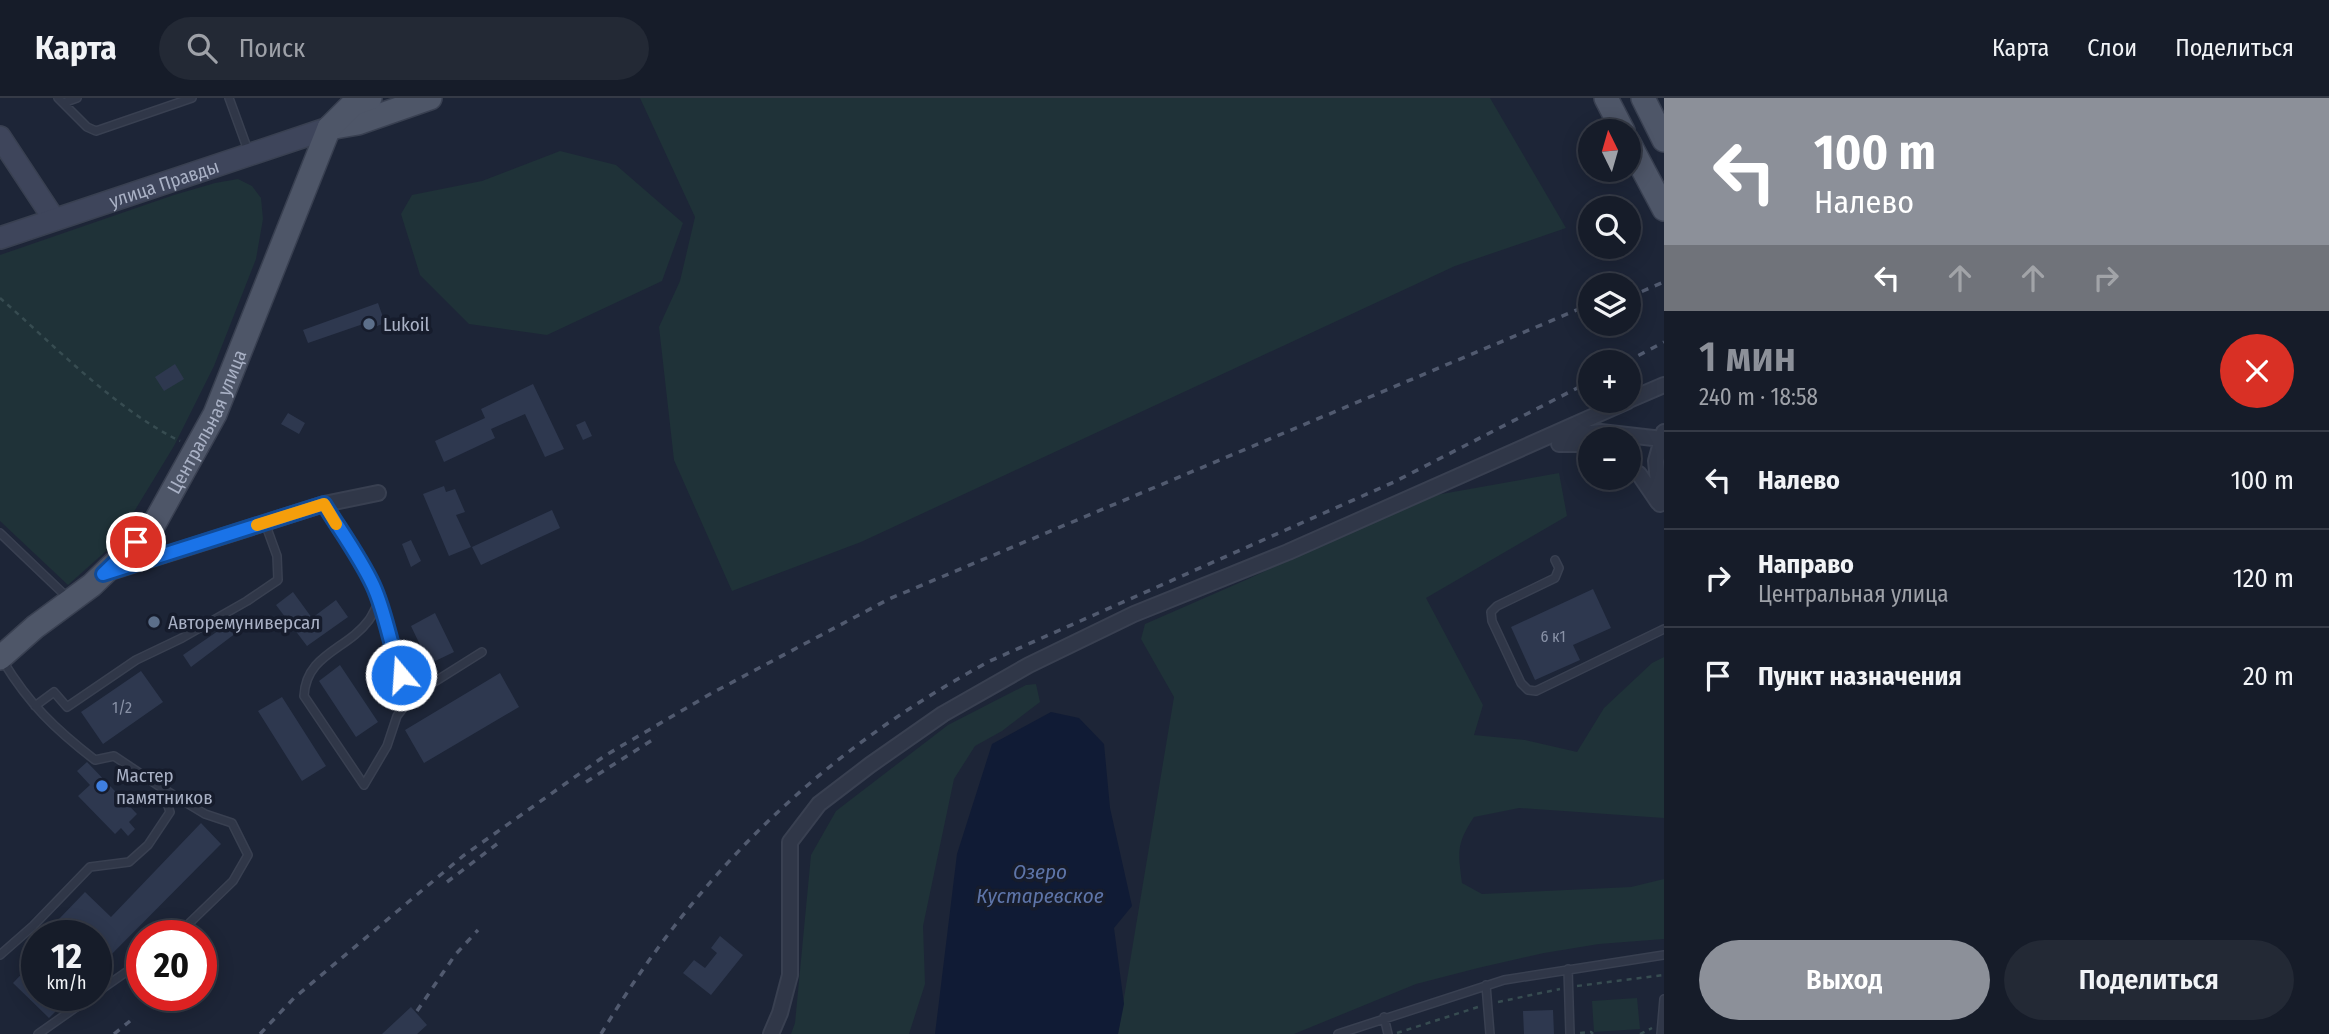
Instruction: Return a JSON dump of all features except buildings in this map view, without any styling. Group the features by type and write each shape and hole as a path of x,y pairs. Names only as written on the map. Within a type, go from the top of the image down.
{"main road":[{"path":"329,128 353,104 370,98"},
{"path":"329,128 358,123 430,98"},
{"path":"1606,98 1617,119"},
{"path":"1643,98 1664,140"},
{"name":"улица Правды","path":"0,238 329,128"},
{"name":"Центральная улица","path":"0,657 69,600 92,585 153,526 215,414 329,128"},
{"path":"0,137 54,219"},
{"path":"1642,168 1664,209"}],"street":[{"path":"1641,396 1664,385"},
{"path":"771,1034 780,1013 790,975 790,842 819,804 870,765 943,714 1029,665 1134,614 1288,552 1601,413"},
{"path":"1519,448 1552,438 1601,432 1663,436 1656,461 1662,508"},
{"path":"1519,448 1578,444"},
{"path":"1641,477 1662,508"},
{"path":"103,574 324,504 378,492"}],"lane":[{"path":"61,100 76,98"},
{"path":"61,100 87,127 96,131 192,98"},
{"path":"229,98 249,153"},
{"path":"324,504 373,584 391,649 412,696"},
{"path":"35,706 54,692 66,707 135,660 182,638 278,580 276,556 265,523"},
{"path":"0,533 69,600"},
{"path":"1555,560 1559,568 1555,578 1497,606 1491,612 1492,621 1521,683 1528,690 1536,691 1630,648 1664,629"},
{"path":"379,601 368,621 316,663 305,681 304,696 363,785 387,746 397,716 412,696 482,652"},
{"path":"0,657 19,688 56,729 95,760 114,755 205,814 232,822 248,855 233,881 193,920"},
{"path":"0,955 33,926 90,867 129,862 148,845 170,812 162,788"},
{"path":"1338,1034 1384,1017 1520,976 1664,955"},
{"path":"1568,969 1570,1034"},
{"path":"1486,985 1490,1034"},
{"path":"1661,1031 1664,999"},
{"path":"38,1034 70,1011"},
{"path":"1384,1017 1388,1034"}],"path":[{"path":"0,298 100,386 155,429 195,448"},
{"path":"1394,1034 1488,1004 1569,987 1664,975"},
{"path":"1640,1034 1650,1028 1661,1031"},
{"path":"1570,1034 1593,1034"}],"shaded area":[{"path":"640,98 1490,98 1566,228 1455,266 861,542 732,591 674,460 659,327 680,281 695,217"},
{"path":"560,151 616,165 683,223 662,281 547,335 469,324 420,275 401,214 412,195 482,181"},
{"path":"238,179 252,186 261,198 263,219 256,259 214,366 174,446 115,543 68,585 0,521 0,255 174,195"},
{"path":"1559,473 1567,516 1426,598 1483,705 1474,735 1525,740 1577,752 1604,708 1652,663 1664,657 1664,818 1519,808 1474,817 1461,842 1462,883 1482,894 1631,887 1664,879 1664,939 1599,944 1478,968 1416,984 1294,1034 1118,1034 1174,697 1141,639 1145,624 1248,579 1419,498"},
{"path":"1036,684 1040,702 1002,731 975,746 954,779 923,926 925,984 909,1034 791,1034 795,1023 811,855 836,811 948,725 1026,685"},
{"path":"1637,998 1640,1029 1594,1032 1592,1001"}],"water":[{"name":"Озеро Кустаревское","path":"1051,712 1079,718 1104,744 1110,808 1132,906 1114,928 1124,1004 1118,1034 935,1034 957,854 992,744"}],"railway":[{"path":"1641,292 1664,282"},
{"path":"260,1034 294,998 463,856 606,755 712,693 889,599 1578,309"},
{"path":"1641,354 1664,342"},
{"path":"601,1034 639,975 680,920 723,868 769,820 872,734 929,696 990,661 1394,482 1578,388"},
{"path":"586,782 657,737"},
{"path":"447,882 497,844"},
{"path":"417,1011 455,955 478,930"},
{"path":"114,1034 130,1021"}],"slow traffic":[{"path":"257,525 324,504 336,524"}],"place":[{"name":"Lukoil","path":"369,324"},
{"name":"Авторемуниверсал","path":"154,622"},
{"name":"Мастер памятников","path":"102,786"}],"route":[{"path":"136,542 103,574 324,504 373,584 401,675"}]}
